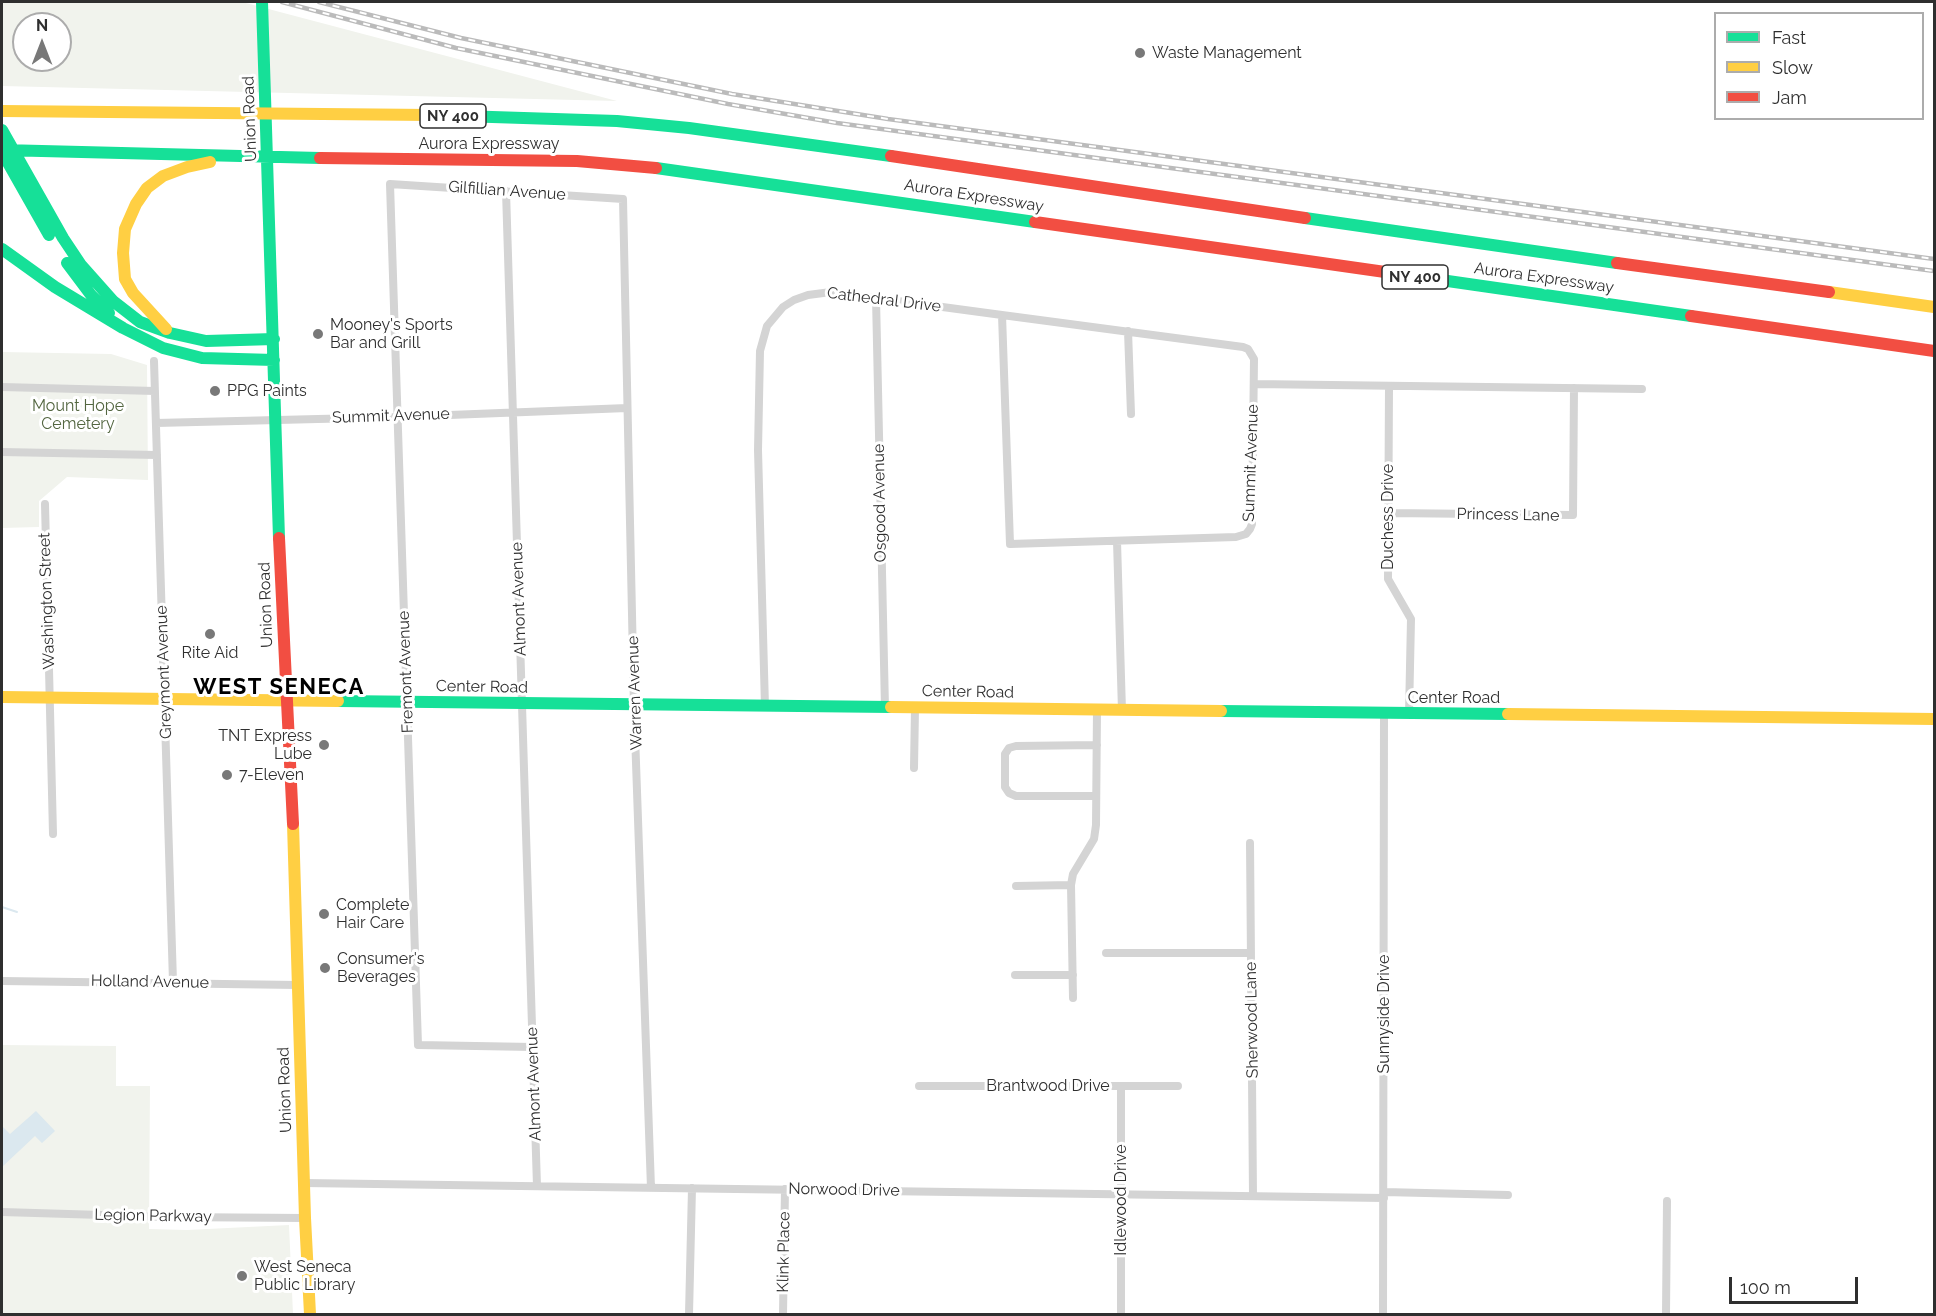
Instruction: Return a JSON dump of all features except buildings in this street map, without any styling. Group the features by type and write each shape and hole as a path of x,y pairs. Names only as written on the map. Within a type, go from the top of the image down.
{"main road":[{"name":"Union Road","path":"262,2 281,599 287,701 310,1314"},
{"name":"Aurora Expressway","path":"2,111 493,116 617,121 689,128 1402,233 1935,307"},
{"path":"2,130 22,178 64,258 90,295 123,328"},
{"name":"Aurora Expressway","path":"2,151 230,157 577,161 650,167 1935,351"},
{"path":"2,151 81,265 113,301 140,322 170,333 206,341 274,339"},
{"path":"170,333 132,293 124,279 125,229 136,204 147,188 163,177 187,167 230,157"},
{"path":"2,249 55,287 123,328 163,348 202,358 274,360"},
{"name":"Center Road","path":"2,697 634,706 1935,719"}],"street":[{"name":"Gilfillian Avenue","path":"390,184 623,199"},
{"name":"Fremont Avenue","path":"390,184 418,1046 533,1047"},
{"name":"Almont Avenue","path":"506,191 537,1186"},
{"name":"Warren Avenue","path":"623,199 634,706 651,1188"},
{"name":"Cathedral Drive","path":"765,707 758,450 760,351 767,327 783,307 808,295 831,292 1243,347 1248,349 1254,359 1254,384"},
{"name":"Osgood Avenue","path":"876,298 885,708"},
{"name":"Summit Avenue","path":"1002,315 1010,544 1236,537 1246,534 1252,524 1254,384 1642,389"},
{"path":"1128,331 1131,414"},
{"name":"Greymont Avenue","path":"154,361 173,982"},
{"name":"Duchess Drive","path":"1389,386 1388,579 1411,619 1409,714"},
{"path":"2,387 155,392"},
{"name":"Princess Lane","path":"1389,513 1573,515 1574,388"},
{"name":"Summit Avenue","path":"156,423 627,408"},
{"path":"2,452 157,455"},
{"name":"Washington Street","path":"45,504 53,834"},
{"path":"1117,541 1122,711"},
{"path":"914,768 915,708"},
{"path":"1073,998 1071,885 1073,874 1094,839 1097,710"},
{"name":"Sunnyside Drive","path":"1383,1314 1384,713"},
{"path":"1096,796 1016,796 1009,794 1005,787 1005,754 1009,748 1016,746 1097,745"},
{"name":"Sherwood Lane","path":"1250,843 1253,1196"},
{"path":"1016,886 1071,885"},
{"path":"1106,952 1251,953"},
{"path":"1015,975 1073,975"},
{"name":"Holland Avenue","path":"2,981 298,985"},
{"name":"Brantwood Drive","path":"919,1086 1178,1086"},
{"name":"Idlewood Drive","path":"1121,1086 1121,1314"},
{"name":"Norwood Drive","path":"304,1183 1253,1196 1508,1195"},
{"path":"689,1314 692,1188"},
{"name":"Klink Place","path":"783,1314 785,1189"},
{"path":"1666,1314 1667,1201"},
{"name":"Legion Parkway","path":"2,1212 305,1218"}],"green space":[{"path":"2,2 242,2 617,101 2,86"},
{"name":"Mount Hope Cemetery","path":"2,352 111,354 147,365 148,480 67,477 39,501 39,527 2,528"},
{"path":"2,1045 116,1046 116,1086 150,1086 149,1229 187,1230 289,1225 293,1314 2,1314"}],"shaded area":[{"path":"36,1111 55,1131 42,1143 35,1136 2,1167 2,1126 10,1134"}],"waterway":[{"path":"2,907 17,912"}],"railway":[{"path":"282,2 456,48 728,104 837,123 1934,271"},
{"path":"319,2 461,38 732,94 888,119 1934,259"}],"traffic: fast":[{"path":"262,2 279,538"},
{"path":"430,115 617,121 689,128 891,156"},
{"path":"2,130 63,238 81,265 113,301 140,322 170,333 206,341 274,339"},
{"path":"2,150 320,158"},
{"path":"2,152 49,235"},
{"path":"656,168 1035,222"},
{"path":"1305,218 1617,263"},
{"path":"2,249 55,287 123,328 163,348 202,358 274,360"},
{"path":"67,263 91,295 109,313"},
{"path":"1406,275 1691,316"},
{"path":"338,701 891,707"},
{"path":"1221,711 1508,714"}],"traffic: slow":[{"path":"2,111 430,115"},
{"path":"166,329 133,293 125,279 123,253 125,229 136,204 147,188 163,176 210,162"},
{"path":"1829,292 1934,307"},
{"path":"2,697 338,701"},
{"path":"891,707 1221,711"},
{"path":"1508,714 1934,719"},
{"path":"293,824 310,1314"}],"traffic: jam":[{"path":"891,156 1305,218"},
{"path":"320,158 577,161 656,168"},
{"path":"1035,222 1406,275"},
{"path":"1617,263 1829,292"},
{"path":"1691,316 1934,351"},
{"path":"279,538 293,824"}],"place":[{"name":"Waste Management","path":"1140,53"},
{"name":"Mooney's Sports Bar and Grill","path":"318,334"},
{"name":"PPG Paints","path":"215,391"},
{"name":"Rite Aid","path":"210,634"},
{"name":"TNT Express Lube","path":"324,745"},
{"name":"7-Eleven","path":"227,775"},
{"name":"Complete Hair Care","path":"324,914"},
{"name":"Consumer's Beverages","path":"325,968"},
{"name":"West Seneca Public Library","path":"242,1276"}],"district":[{"name":"WEST SENECA","path":"279,687"}]}
